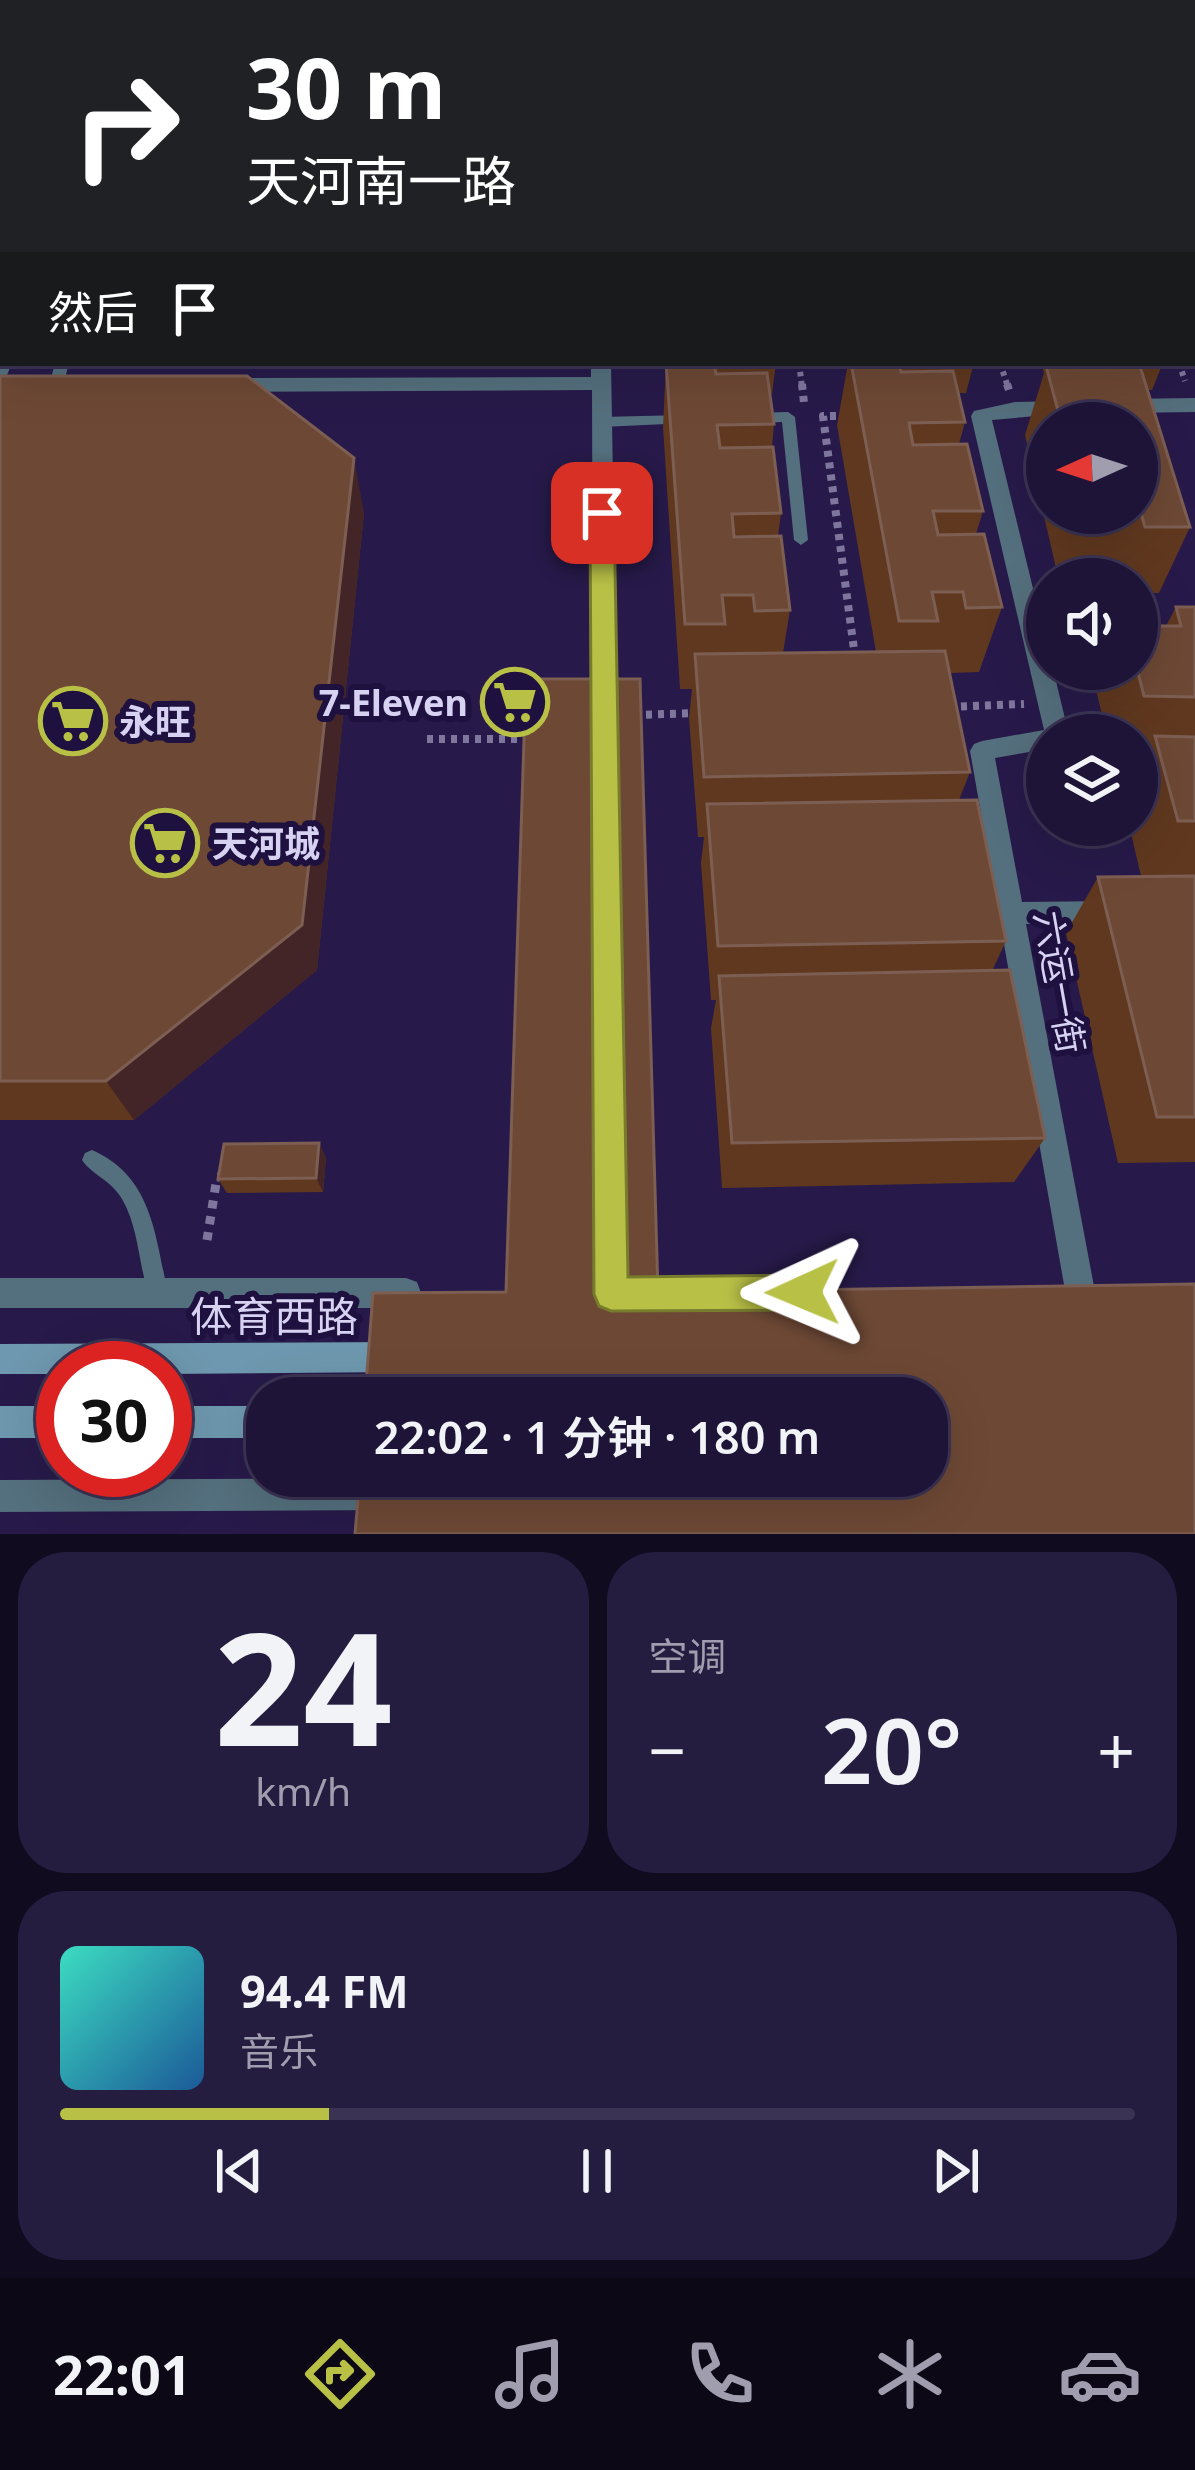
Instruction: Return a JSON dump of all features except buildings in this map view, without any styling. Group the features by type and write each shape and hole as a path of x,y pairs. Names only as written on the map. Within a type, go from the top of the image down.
{"main road":[{"name":"体育西路","path":"0,1359 427,1357"},
{"path":"0,1422 36,1422"},
{"path":"192,1422 246,1422"}],"street":[{"path":"207,385 601,373 605,749"},
{"path":"28,386 78,386"},
{"path":"1054,714 982,416 1015,409 1195,405"},
{"name":"六运一街","path":"1026,743 982,751 1088,1334"},
{"path":"1012,913 1149,912"},
{"path":"0,1293 427,1294"},
{"path":"0,1496 246,1495"}],"lane":[{"path":"28,386 58,366"},
{"path":"729,418 788,416 801,540"},
{"path":"601,422 709,419"},
{"path":"92,1160 114,1168 133,1191 158,1293"}],"path":[{"path":"799,366 806,416"},
{"path":"858,677 824,416 868,416"},
{"path":"934,708 1052,703"},
{"path":"634,715 717,713"},
{"path":"427,739 552,739"},
{"path":"207,1240 217,1177 234,1177"}],"shaded area":[{"path":"0,366 134,366 133,369"}],"place":[{"name":"7-Eleven","path":"515,702"},
{"name":"永旺","path":"73,721"},
{"name":"天河城","path":"165,843"}],"route":[{"path":"602,513 611,1294 803,1292"}]}
